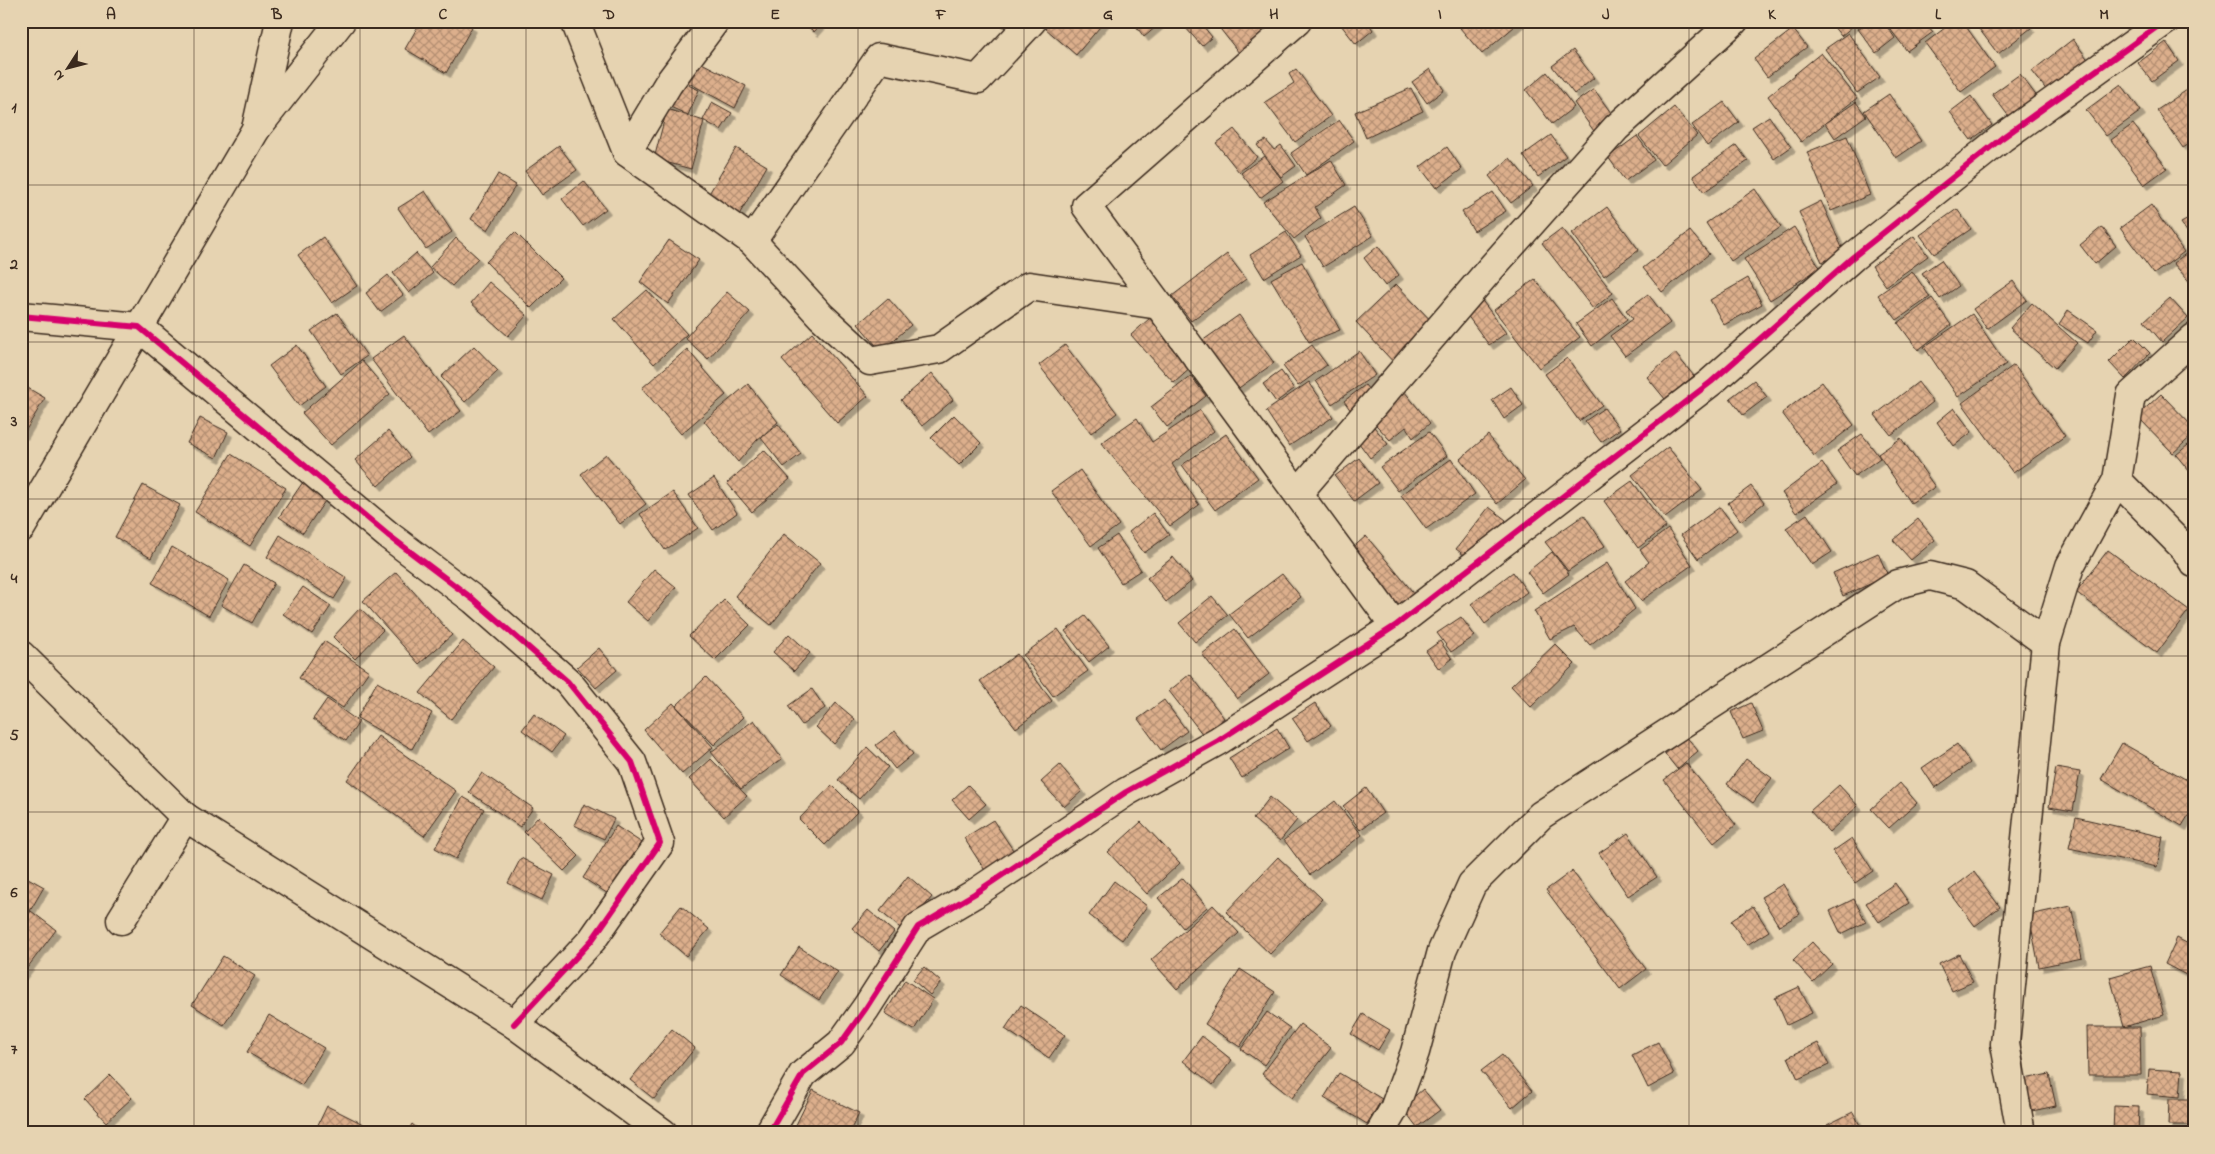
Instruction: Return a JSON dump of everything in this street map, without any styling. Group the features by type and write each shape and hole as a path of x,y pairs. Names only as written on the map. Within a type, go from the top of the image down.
{"street":[{"path":"256,129 280,21"},
{"path":"21,528 256,129 341,21"},
{"path":"575,21 627,152 752,241 820,316 870,361 939,349 1028,286 1159,305"},
{"path":"627,152 668,84 715,21"},
{"path":"752,241 879,58 978,79 1032,21"},
{"path":"1297,21 1086,206 1395,626"},
{"path":"1298,493 1492,267 1616,128 1734,21"},
{"path":"770,1133 803,1074 841,1043 918,927 974,894 1126,792 1226,736 1395,626 1711,382 1853,257 2002,138 2165,21"},
{"path":"21,316 139,327 388,535 474,600 568,682 632,762 660,843 592,940 514,1024"},
{"path":"2021,1133 2004,1044 2046,643 2070,566 2117,480 2131,395 2194,338"},
{"path":"2117,480 2185,550 2194,563"},
{"path":"1380,1133 1394,1109 1416,1052 1442,951 1472,884 1541,815 1898,584 1930,576 1966,585 2046,643"},
{"path":"21,655 186,817 288,884 514,1024 663,1133"},
{"path":"121,920 186,817"}],"building":[{"path":"421,21 462,21 472,27 446,73 405,49"},
{"path":"802,21 824,21 814,32"},
{"path":"999,21 1012,21 1003,27"},
{"path":"1051,21 1105,21 1076,55 1045,28"},
{"path":"1134,21 1163,21 1144,37"},
{"path":"1189,21 1199,21 1212,37 1202,46 1184,26"},
{"path":"1214,21 1268,21 1273,27 1239,53"},
{"path":"1346,21 1367,21 1373,30 1356,44 1341,25"},
{"path":"1469,21 1521,21 1482,54 1460,28"},
{"path":"1829,21 1859,21 1841,36"},
{"path":"1869,21 1883,21 1895,38 1876,53 1858,29"},
{"path":"1884,21 1924,21 1933,32 1907,51"},
{"path":"1954,21 1962,21 1995,67 1961,92 1925,43"},
{"path":"1973,21 2025,21 2031,28 1998,54"},
{"path":"1793,29 1807,47 1767,77 1754,59"},
{"path":"1848,33 1880,77 1857,93 1825,49"},
{"path":"2073,39 2089,61 2048,92 2032,71"},
{"path":"2166,42 2179,61 2152,81 2138,63"},
{"path":"1573,50 1594,78 1574,94 1552,66"},
{"path":"1821,53 1857,98 1801,142 1768,96"},
{"path":"698,61 746,86 735,108 687,82"},
{"path":"1296,69 1331,116 1295,142 1265,102 1294,83 1289,74"},
{"path":"1430,69 1444,90 1427,103 1412,82"},
{"path":"1547,72 1574,107 1552,124 1526,90"},
{"path":"2020,74 2041,102 2013,122 1992,94"},
{"path":"677,80 699,90 688,115 666,105"},
{"path":"2121,84 2141,111 2106,136 2086,110"},
{"path":"2193,86 2194,141 2183,148 2157,110"},
{"path":"1411,88 1423,111 1366,138 1355,112"},
{"path":"1594,89 1616,120 1596,134 1574,103"},
{"path":"1889,94 1921,141 1896,158 1864,111"},
{"path":"1971,96 1992,125 1971,140 1950,112"},
{"path":"712,102 732,113 721,130 703,120"},
{"path":"1724,102 1739,122 1707,146 1692,125"},
{"path":"1856,102 1866,116 1835,138 1825,123"},
{"path":"1674,107 1697,135 1662,165 1639,136"},
{"path":"667,109 704,121 691,169 654,159"},
{"path":"1769,116 1791,147 1774,159 1752,127"},
{"path":"1339,120 1354,141 1306,175 1291,153"},
{"path":"2133,124 2167,168 2144,185 2111,140"},
{"path":"1234,129 1257,157 1239,172 1216,143"},
{"path":"1551,135 1566,156 1538,177 1523,155"},
{"path":"1637,136 1654,160 1625,181 1608,157"},
{"path":"1847,136 1870,195 1831,211 1807,152"},
{"path":"1266,140 1274,150 1281,145 1296,166 1281,177 1257,145"},
{"path":"1736,145 1748,161 1704,192 1693,176"},
{"path":"559,146 577,170 542,195 525,171"},
{"path":"1447,147 1462,169 1436,188 1420,167"},
{"path":"736,148 767,166 736,220 704,202"},
{"path":"1264,156 1283,181 1260,198 1241,173"},
{"path":"1510,158 1533,186 1511,203 1489,176"},
{"path":"1331,160 1346,185 1315,207 1321,218 1294,239 1263,202"},
{"path":"498,174 516,185 488,230 471,219"},
{"path":"584,181 606,209 583,226 562,199"},
{"path":"1755,189 1781,227 1731,261 1706,223"},
{"path":"425,191 452,232 426,249 398,208"},
{"path":"1493,192 1506,211 1474,231 1462,212"},
{"path":"1821,201 1844,252 1822,262 1799,212"},
{"path":"2151,205 2184,252 2154,274 2120,228"},
{"path":"1354,207 1373,236 1323,267 1305,237"},
{"path":"1607,207 1639,250 1604,276 1572,233"},
{"path":"1957,209 1971,229 1934,254 1920,235"},
{"path":"2194,216 2194,242 2181,223"},
{"path":"1794,227 1820,268 1770,300 1744,259"},
{"path":"2102,227 2116,246 2095,264 2080,245"},
{"path":"1562,228 1613,293 1593,309 1542,243"},
{"path":"1690,231 1709,254 1662,292 1643,268"},
{"path":"515,232 561,278 531,308 486,262"},
{"path":"1286,232 1301,255 1264,278 1250,255"},
{"path":"1914,236 1928,256 1886,286 1872,266"},
{"path":"323,237 357,286 332,303 298,255"},
{"path":"456,238 478,258 452,286 430,267"},
{"path":"669,240 699,260 668,304 640,282"},
{"path":"1378,246 1399,275 1385,286 1364,258"},
{"path":"2194,248 2194,287 2173,263"},
{"path":"416,253 433,273 409,293 393,273"},
{"path":"1227,254 1246,279 1191,321 1172,296"},
{"path":"1941,260 1959,286 1940,299 1922,273"},
{"path":"1302,262 1340,330 1309,342 1271,279"},
{"path":"1912,271 1930,297 1897,320 1878,295"},
{"path":"388,275 403,295 380,312 366,293"},
{"path":"1748,278 1762,304 1724,325 1710,300"},
{"path":"1535,279 1580,337 1539,368 1494,310"},
{"path":"2013,281 2027,300 1987,329 1973,309"},
{"path":"489,282 527,315 508,336 471,303"},
{"path":"1396,284 1437,327 1397,366 1356,322"},
{"path":"647,290 687,334 654,364 614,319"},
{"path":"727,292 750,312 708,359 685,338"},
{"path":"1648,294 1670,323 1625,356 1610,336 1633,319 1626,310"},
{"path":"1478,295 1506,333 1489,345 1461,307"},
{"path":"888,298 911,325 881,351 858,324"},
{"path":"1612,298 1627,319 1592,346 1576,324"},
{"path":"1932,298 1951,325 1918,350 1898,323"},
{"path":"2170,298 2188,318 2162,342 2144,321"},
{"path":"2032,303 2077,343 2055,368 2010,328"},
{"path":"2068,310 2097,330 2088,343 2059,324"},
{"path":"337,313 367,356 341,374 311,331"},
{"path":"1972,314 2006,364 1958,397 1924,347"},
{"path":"1239,315 1274,363 1236,390 1202,341"},
{"path":"1150,318 1193,366 1174,383 1131,335"},
{"path":"812,333 868,396 837,423 782,360"},
{"path":"404,335 461,411 428,435 371,359"},
{"path":"2134,337 2150,353 2125,379 2109,362"},
{"path":"297,345 326,386 299,406 269,366"},
{"path":"1065,345 1117,413 1091,433 1039,365"},
{"path":"1312,345 1327,365 1298,386 1283,366"},
{"path":"474,346 498,371 465,402 441,377"},
{"path":"687,349 726,395 681,434 642,388"},
{"path":"1359,351 1375,375 1332,404 1316,381"},
{"path":"1675,353 1694,376 1665,399 1647,377"},
{"path":"1567,358 1602,405 1579,421 1545,374"},
{"path":"362,361 390,394 331,445 302,413"},
{"path":"2014,365 2065,436 2013,473 1962,403"},
{"path":"1281,371 1294,389 1276,402 1263,384"},
{"path":"932,373 953,400 922,426 901,400"},
{"path":"1191,376 1206,396 1167,427 1151,407"},
{"path":"1754,380 1767,397 1743,415 1730,398"},
{"path":"1309,382 1333,417 1289,446 1266,411"},
{"path":"1822,382 1854,425 1814,456 1782,413"},
{"path":"1918,382 1933,402 1891,435 1875,415"},
{"path":"21,384 45,398 23,435 21,434"},
{"path":"748,384 778,422 757,440 738,462 704,421"},
{"path":"1365,385 1373,395 1351,411 1344,401"},
{"path":"1400,386 1430,423 1413,438 1406,427 1390,440 1366,414"},
{"path":"1511,387 1523,405 1504,419 1492,400"},
{"path":"2161,394 2194,428 2194,434 2173,453 2137,416"},
{"path":"1604,408 1620,429 1601,442 1585,421"},
{"path":"1954,408 1972,432 1954,446 1937,422"},
{"path":"1200,410 1214,431 1172,464 1199,505 1170,526 1101,443 1137,418 1152,442"},
{"path":"954,415 981,443 959,465 931,438"},
{"path":"200,418 228,432 216,458 187,443"},
{"path":"1370,422 1388,444 1370,458 1353,435"},
{"path":"778,424 801,454 784,467 761,438"},
{"path":"388,431 410,457 378,486 355,460"},
{"path":"1429,432 1447,456 1398,491 1380,467"},
{"path":"1226,434 1258,478 1215,510 1182,465"},
{"path":"1862,434 1880,458 1855,476 1837,451"},
{"path":"1488,435 1525,480 1497,504 1460,459"},
{"path":"1901,438 1935,487 1911,503 1878,454"},
{"path":"2194,440 2194,477 2176,455"},
{"path":"1668,447 1702,490 1665,518 1632,475"},
{"path":"764,450 790,479 752,512 727,483"},
{"path":"231,454 286,488 250,546 195,512"},
{"path":"606,454 646,504 620,524 581,474"},
{"path":"1359,458 1378,483 1354,501 1335,476"},
{"path":"1451,459 1475,494 1426,529 1401,495"},
{"path":"1822,463 1837,484 1796,513 1782,493"},
{"path":"1080,470 1119,525 1091,546 1051,491"},
{"path":"714,478 737,513 713,530 689,495"},
{"path":"1632,481 1666,527 1638,548 1604,501"},
{"path":"303,482 327,498 303,533 279,517"},
{"path":"143,485 180,505 151,558 115,537"},
{"path":"1751,486 1764,503 1741,521 1728,503"},
{"path":"673,492 698,528 665,550 640,514"},
{"path":"1489,507 1506,520 1473,562 1456,549"},
{"path":"1720,507 1737,530 1698,559 1681,535"},
{"path":"1153,513 1169,535 1144,553 1129,532"},
{"path":"1807,514 1832,552 1812,565 1786,528"},
{"path":"1584,515 1605,546 1568,571 1545,542"},
{"path":"1918,519 1935,540 1911,560 1893,540"},
{"path":"1668,529 1692,565 1641,601 1625,581 1649,562 1640,550"},
{"path":"784,534 820,563 771,625 735,596"},
{"path":"280,535 347,578 334,599 267,557"},
{"path":"1117,535 1141,570 1121,583 1098,548"},
{"path":"1366,536 1417,597 1400,611 1349,551"},
{"path":"172,547 229,580 209,616 152,583"},
{"path":"2108,550 2189,610 2157,653 2076,592"},
{"path":"1552,552 1569,574 1543,593 1527,572"},
{"path":"1878,553 1888,576 1843,596 1833,573"},
{"path":"1173,557 1192,581 1166,602 1147,578"},
{"path":"1607,563 1635,609 1590,645 1574,627 1550,639 1534,611"},
{"path":"244,565 274,583 252,623 221,605"},
{"path":"654,569 676,587 648,621 626,602"},
{"path":"396,572 452,635 419,664 363,601"},
{"path":"1513,572 1527,592 1485,624 1471,604"},
{"path":"1282,574 1301,597 1248,638 1229,614"},
{"path":"303,587 331,606 312,634 283,614"},
{"path":"1212,596 1228,615 1195,642 1179,623"},
{"path":"724,600 750,625 715,660 689,636"},
{"path":"360,608 383,630 355,659 333,637"},
{"path":"1085,616 1109,646 1089,662 1065,631"},
{"path":"1461,617 1475,636 1451,652 1437,633"},
{"path":"1058,629 1088,671 1053,696 1023,655"},
{"path":"1235,629 1269,674 1237,699 1202,654"},
{"path":"789,634 810,653 794,671 773,652"},
{"path":"324,641 369,671 343,708 299,678"},
{"path":"463,641 494,667 451,719 420,693"},
{"path":"1440,641 1452,659 1439,669 1426,651"},
{"path":"1555,644 1575,664 1531,707 1511,686"},
{"path":"599,648 617,670 596,688 577,667"},
{"path":"1017,654 1052,701 1016,728 980,681"},
{"path":"1190,674 1224,718 1203,735 1169,691"},
{"path":"706,677 743,717 714,745 676,706"},
{"path":"377,682 432,713 412,749 357,718"},
{"path":"812,689 825,708 802,725 788,706"},
{"path":"327,699 359,722 346,741 313,719"},
{"path":"1164,700 1187,731 1161,750 1138,719"},
{"path":"673,703 713,747 682,774 644,730"},
{"path":"836,703 855,719 834,744 816,727"},
{"path":"1315,703 1331,726 1308,741 1292,718"},
{"path":"1751,703 1763,731 1743,739 1731,712"},
{"path":"534,714 564,736 552,752 522,730"},
{"path":"754,720 782,759 741,789 711,752"},
{"path":"1277,728 1289,748 1242,778 1229,758"},
{"path":"895,731 913,754 895,769 876,745"},
{"path":"378,736 456,791 424,836 347,780"},
{"path":"1686,736 1698,751 1677,769 1665,754"},
{"path":"2122,743 2194,784 2194,806 2182,826 2101,779"},
{"path":"1957,744 1970,763 1935,788 1922,768"},
{"path":"867,747 888,767 859,799 838,780"},
{"path":"711,759 747,796 724,817 689,779"},
{"path":"1746,759 1772,778 1753,803 1727,784"},
{"path":"1686,763 1736,825 1714,843 1664,780"},
{"path":"1060,765 1082,791 1064,807 1041,782"},
{"path":"2056,768 2080,772 2073,811 2049,807"},
{"path":"482,773 533,808 520,827 469,792"},
{"path":"1900,783 1917,803 1889,828 1871,809"},
{"path":"832,785 858,811 825,845 799,819"},
{"path":"968,785 986,804 969,819 952,800"},
{"path":"1839,785 1858,806 1829,832 1810,811"},
{"path":"1366,788 1383,813 1360,830 1343,806"},
{"path":"463,797 484,809 456,859 435,848"},
{"path":"1270,797 1297,820 1280,841 1253,819"},
{"path":"1335,801 1362,835 1310,875 1284,840"},
{"path":"584,804 614,819 604,839 574,825"},
{"path":"539,816 579,856 564,871 524,832"},
{"path":"2076,817 2163,837 2157,867 2069,848"},
{"path":"993,820 1015,853 986,872 964,838"},
{"path":"1141,822 1180,863 1147,894 1108,852"},
{"path":"616,826 642,843 610,895 583,878"},
{"path":"1628,833 1657,877 1628,896 1599,853"},
{"path":"1852,838 1873,871 1855,883 1833,851"},
{"path":"1278,857 1322,899 1270,954 1226,912"},
{"path":"521,858 554,875 542,900 508,883"},
{"path":"1572,871 1646,969 1620,989 1546,890"},
{"path":"1974,872 2000,907 1975,926 1949,891"},
{"path":"21,874 44,887 30,911 21,906"},
{"path":"908,876 932,897 904,931 880,911"},
{"path":"1183,878 1207,907 1183,928 1158,898"},
{"path":"1114,881 1147,906 1122,940 1089,915"},
{"path":"1895,883 1909,903 1879,922 1866,903"},
{"path":"1783,884 1800,914 1779,926 1761,897"},
{"path":"1854,899 1866,922 1841,934 1830,911"},
{"path":"1213,905 1239,933 1177,989 1151,960"},
{"path":"681,906 709,929 686,956 659,933"},
{"path":"1753,906 1769,931 1747,945 1731,921"},
{"path":"2071,906 2082,958 2039,967 2029,915"},
{"path":"868,910 894,932 879,951 852,928"},
{"path":"31,911 56,930 21,976 21,925"},
{"path":"2177,938 2194,947 2194,960 2186,975 2165,964"},
{"path":"1812,942 1832,964 1813,982 1793,960"},
{"path":"799,947 838,972 819,1000 781,975"},
{"path":"1959,954 1973,982 1952,991 1939,964"},
{"path":"223,956 255,976 224,1025 192,1005"},
{"path":"2150,966 2164,1015 2124,1027 2110,977"},
{"path":"924,967 941,982 930,995 913,980"},
{"path":"1240,969 1275,992 1240,1047 1205,1024"},
{"path":"905,980 933,999 914,1030 885,1013"},
{"path":"1799,987 1812,1013 1787,1025 1775,998"},
{"path":"1021,1005 1065,1035 1049,1058 1005,1029"},
{"path":"1267,1012 1290,1028 1264,1065 1241,1049"},
{"path":"1363,1014 1390,1030 1378,1050 1351,1034"},
{"path":"269,1015 324,1048 302,1085 247,1052"},
{"path":"1300,1024 1331,1048 1292,1098 1262,1074"},
{"path":"2087,1027 2140,1027 2141,1075 2088,1075"},
{"path":"672,1029 695,1048 654,1099 630,1080"},
{"path":"1202,1036 1232,1060 1213,1085 1183,1061"},
{"path":"1658,1042 1674,1074 1648,1088 1632,1055"},
{"path":"1818,1043 1829,1065 1798,1079 1788,1057"},
{"path":"1502,1055 1532,1091 1512,1108 1481,1071"},
{"path":"2149,1069 2182,1071 2180,1097 2147,1094"},
{"path":"1339,1073 1382,1099 1367,1124 1324,1098"},
{"path":"2049,1074 2056,1106 2032,1111 2025,1079"},
{"path":"110,1075 132,1098 106,1122 85,1099"},
{"path":"1423,1089 1440,1110 1417,1127 1402,1107"},
{"path":"813,1090 859,1113 849,1133 792,1133"},
{"path":"2169,1099 2194,1099 2194,1125 2168,1125"},
{"path":"327,1106 381,1133 314,1133"},
{"path":"2114,1106 2139,1107 2138,1133 2113,1133"},
{"path":"1853,1112 1864,1133 1831,1133 1827,1125"},
{"path":"412,1124 423,1133 407,1133"},
{"path":"1668,1125 1673,1133 1657,1133"}],"cycle path":[{"path":"769,1133 803,1074 841,1043 918,927 974,894 1126,792 1218,741 1395,626 1711,382 1853,257 2002,138 2165,21"},
{"path":"21,316 139,327 388,535 474,600 568,682 632,762 660,843 592,940 514,1024"}]}
